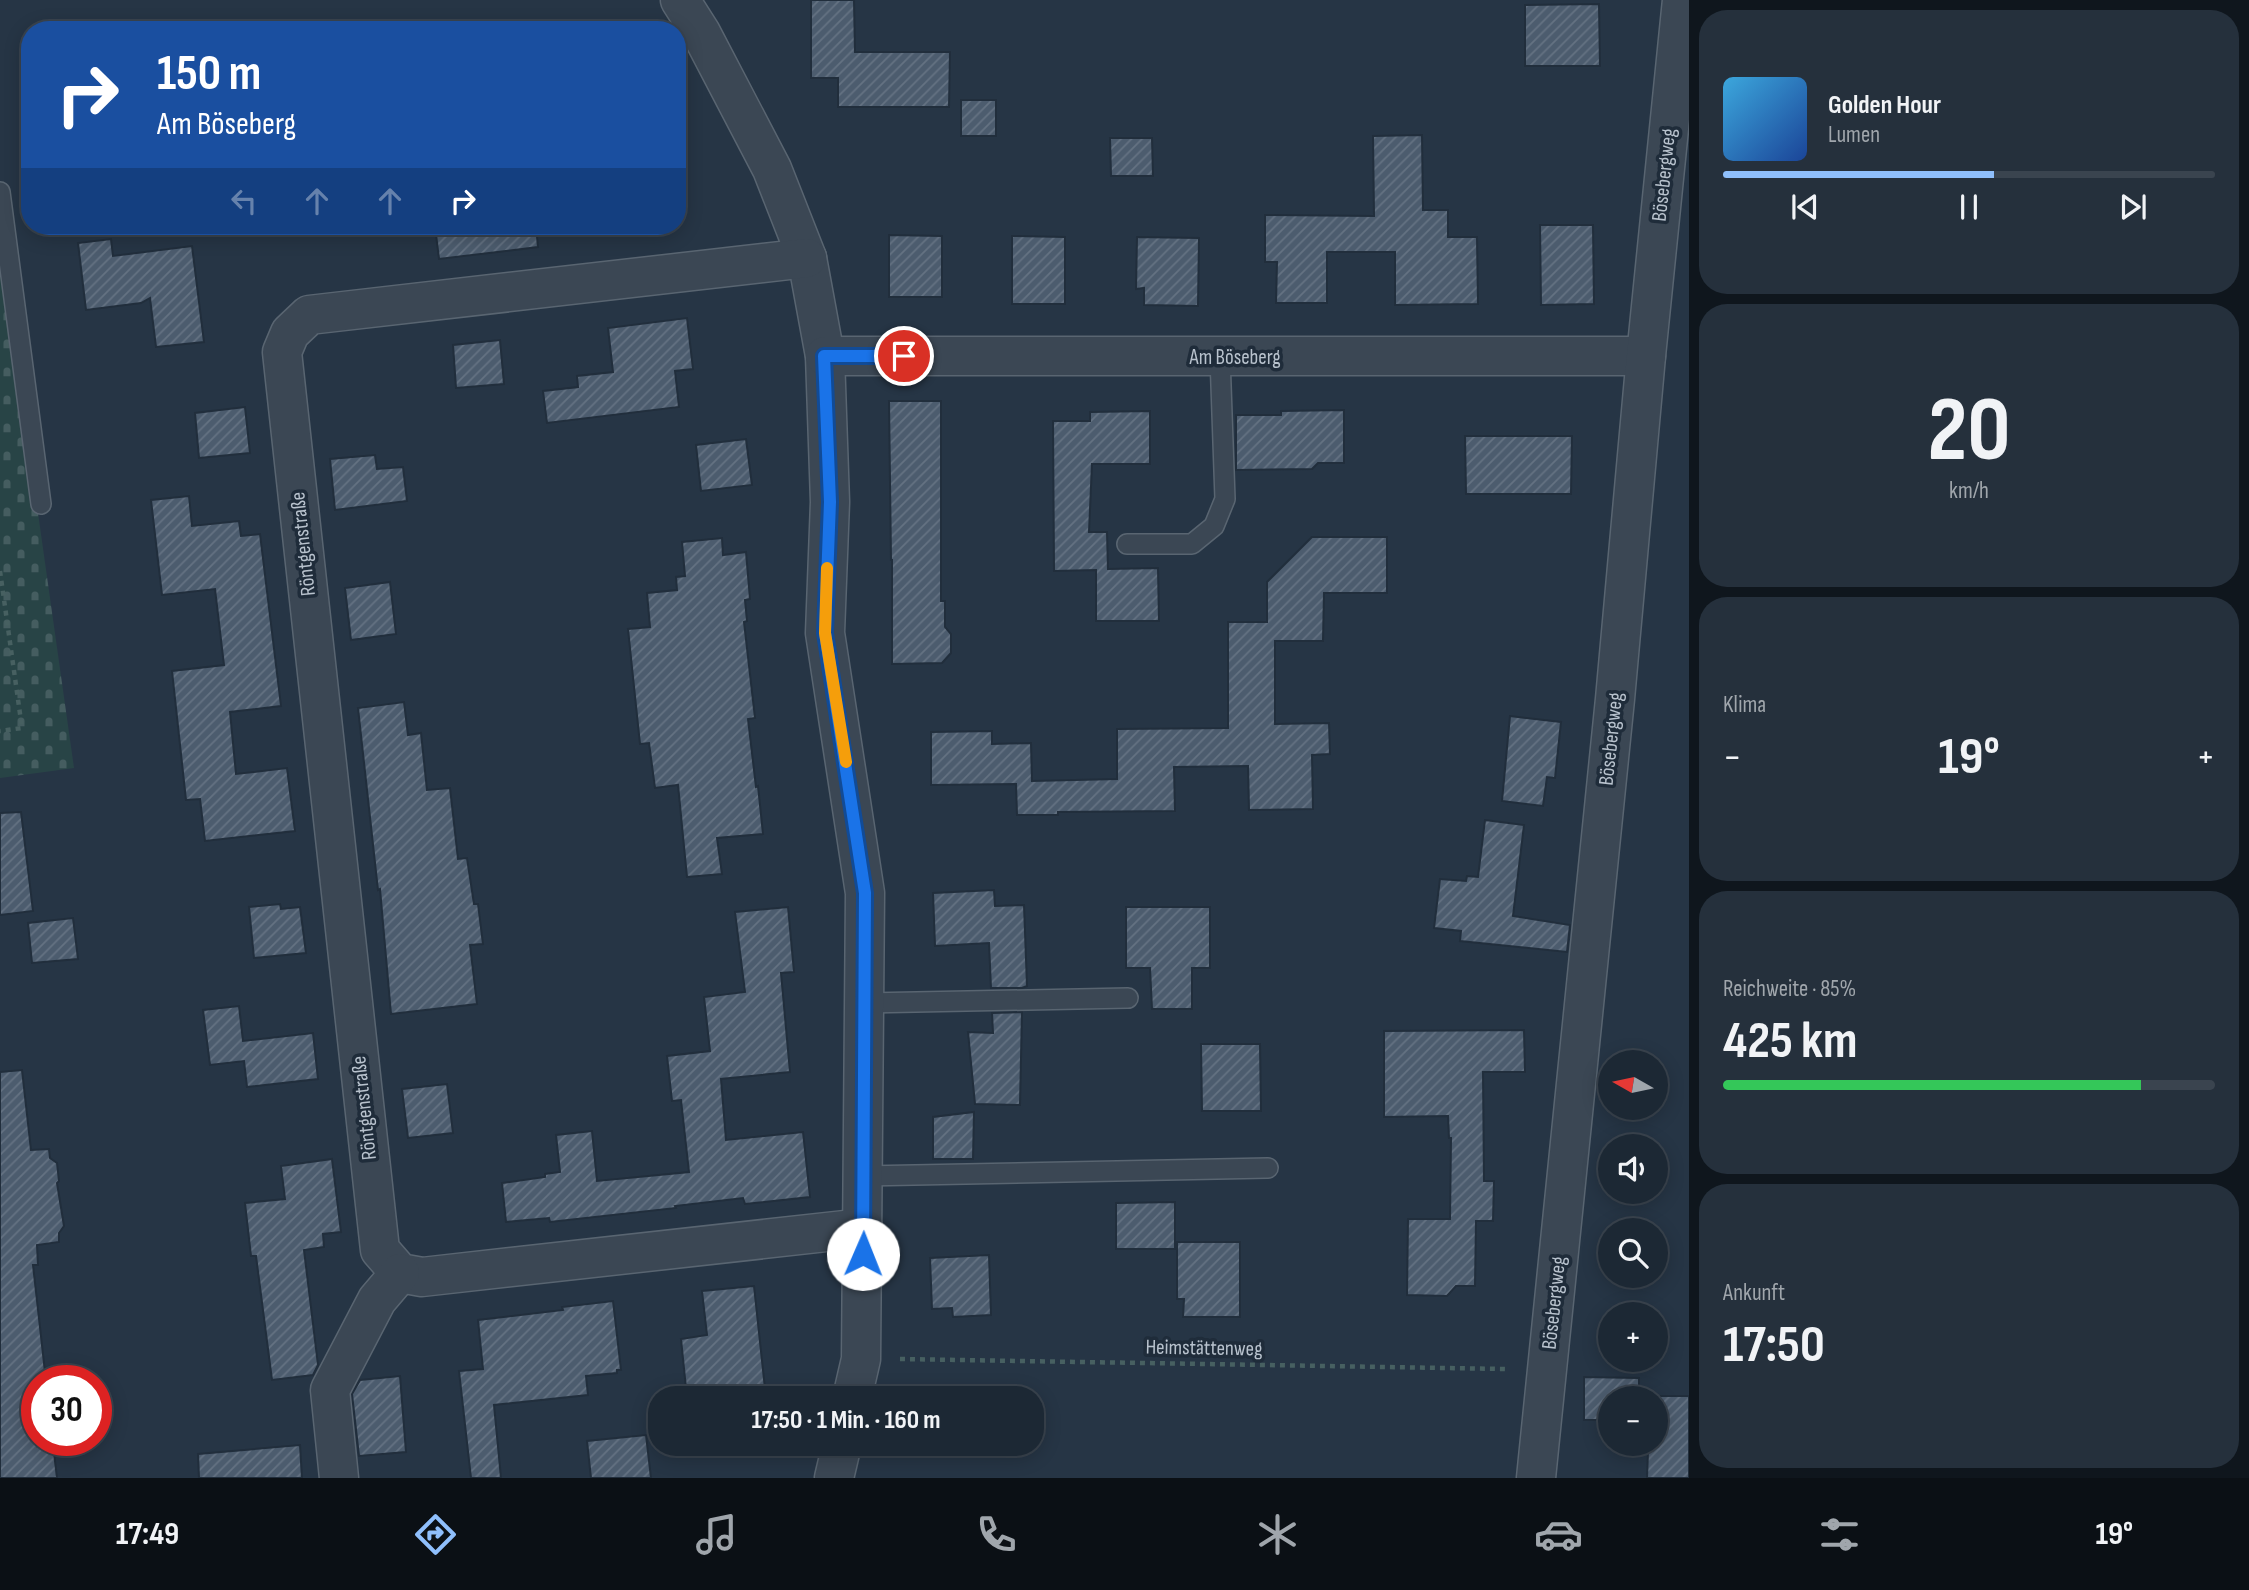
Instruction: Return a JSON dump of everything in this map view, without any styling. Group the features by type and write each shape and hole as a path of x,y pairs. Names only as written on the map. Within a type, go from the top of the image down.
{"street":[{"path":"680,0 701,33 772,169 807,258 824,356 830,502 825,633 865,893 861,1359 855,1386"},
{"name":"Bösebergweg","path":"1536,1478 1682,0"},
{"name":"Röntgenstraße","path":"400,1273 380,1250 282,352 286,342 290,333 309,315 807,258"},
{"name":"Am Böseberg","path":"824,356 1646,356"},
{"path":"339,1478 330,1390 377,1300 400,1273 422,1277 863,1228"},
{"path":"834,1478 839,1456"}],"lane":[{"path":"0,192 41,504"},
{"path":"1127,544 1192,544 1214,526 1226,499 1220,356"},
{"path":"864,1003 1128,998"},
{"path":"863,1176 1268,1168"}],"path":[{"path":"0,570 22,728 0,731"},
{"name":"Heimstättenweg","path":"861,1359 1547,1369"}],"green space":[{"path":"0,244 74,768 0,778"}],"building":[{"path":"811,0 854,0 855,52 950,52 949,107 838,107 838,78 811,78"},
{"path":"1599,4 1600,66 1525,66 1525,5"},
{"path":"961,100 996,100 996,136 961,136"},
{"path":"1422,135 1423,210 1448,210 1448,237 1477,237 1478,304 1395,305 1395,252 1327,252 1327,303 1276,303 1277,262 1265,262 1265,215 1374,216 1373,136"},
{"path":"1110,138 1152,138 1153,176 1111,176"},
{"path":"1540,225 1593,225 1594,304 1541,305"},
{"path":"436,235 537,235 538,247 439,259"},
{"path":"889,235 942,236 942,297 889,297"},
{"path":"1012,236 1065,237 1065,304 1012,304"},
{"path":"1137,237 1199,238 1198,306 1144,305 1144,288 1136,289"},
{"path":"111,239 113,256 192,246 204,342 156,347 150,298 141,303 86,310 78,243"},
{"path":"687,318 693,369 675,371 679,407 547,423 543,391 578,387 577,376 613,372 608,328"},
{"path":"500,340 504,384 456,388 453,345"},
{"path":"889,401 941,401 941,601 945,601 945,627 951,634 951,653 942,663 892,664"},
{"path":"245,407 250,453 199,458 195,413"},
{"path":"1344,410 1344,463 1318,463 1312,469 1236,470 1236,415"},
{"path":"1150,411 1150,464 1092,464 1089,532 1107,532 1108,569 1158,568 1159,621 1096,621 1096,570 1054,571 1053,421 1090,421 1090,412"},
{"path":"1465,436 1572,436 1571,494 1466,494"},
{"path":"746,439 752,485 701,491 696,445"},
{"path":"375,455 377,469 403,467 407,501 335,510 330,459"},
{"path":"189,496 192,526 239,521 241,536 260,534 281,706 230,712 236,774 287,768 295,831 205,841 200,799 186,800 172,671 224,665 215,589 162,595 151,500"},
{"path":"1312,537 1387,537 1387,593 1324,593 1323,641 1275,641 1275,724 1329,723 1330,754 1312,755 1313,809 1249,810 1248,766 1174,767 1175,811 1017,815 1016,784 931,785 931,732 992,731 992,744 1031,743 1032,781 1117,779 1117,729 1228,728 1228,622 1267,622 1267,582"},
{"path":"722,538 723,555 746,552 750,599 745,600 747,621 744,622 755,718 748,719 763,834 717,838 722,874 687,877 678,785 655,788 649,743 640,744 628,629 650,627 647,593 677,590 676,577 685,576 682,542"},
{"path":"390,582 396,634 351,640 345,588"},
{"path":"404,702 408,735 421,733 427,790 450,788 458,859 467,858 474,904 478,904 483,944 470,945 477,1004 391,1014 380,889 378,890 358,708"},
{"path":"1510,716 1561,722 1555,778 1547,777 1543,806 1502,801"},
{"path":"21,812 33,911 0,915 0,813"},
{"path":"1485,820 1524,825 1513,916 1570,925 1567,952 1460,941 1461,931 1434,928 1440,879 1466,881 1467,876 1478,877"},
{"path":"994,890 995,906 1024,905 1027,986 1022,988 991,988 989,943 935,946 933,893"},
{"path":"280,904 281,909 300,907 306,953 254,958 249,907"},
{"path":"788,907 794,972 781,973 790,1072 721,1079 726,1140 803,1132 810,1197 745,1204 743,1198 550,1222 549,1218 506,1222 502,1183 545,1177 545,1174 560,1172 556,1135 592,1131 597,1181 689,1172 681,1100 672,1101 667,1056 710,1051 704,997 745,992 735,912"},
{"path":"1126,907 1210,907 1210,968 1192,968 1192,1009 1152,1009 1150,968 1126,968"},
{"path":"73,918 78,959 32,963 28,923"},
{"path":"239,1006 243,1041 313,1033 318,1079 247,1087 244,1061 210,1065 203,1010"},
{"path":"1022,1012 1020,1105 975,1104 968,1032 993,1033 992,1013"},
{"path":"1524,1030 1525,1072 1483,1072 1484,1181 1494,1181 1493,1221 1476,1221 1475,1286 1456,1286 1447,1296 1407,1295 1408,1219 1450,1219 1451,1138 1448,1116 1384,1117 1384,1031"},
{"path":"1201,1044 1260,1044 1261,1111 1202,1111"},
{"path":"22,1070 31,1150 49,1149 50,1158 57,1163 57,1183 64,1226 59,1233 59,1242 37,1245 38,1265 33,1265 44,1365 21,1365 21,1456 54,1456 57,1478 0,1478 0,1072"},
{"path":"447,1084 453,1133 408,1138 402,1089"},
{"path":"974,1112 973,1159 933,1159 933,1117"},
{"path":"332,1159 341,1232 323,1234 324,1247 304,1250 318,1365 313,1375 272,1380 256,1256 251,1256 245,1203 285,1199 281,1166"},
{"path":"1175,1202 1175,1249 1116,1249 1116,1203"},
{"path":"1177,1242 1240,1242 1240,1317 1183,1317 1184,1299 1177,1299"},
{"path":"989,1255 991,1315 953,1317 952,1308 932,1309 930,1258"},
{"path":"754,1286 765,1386 686,1386 681,1339 707,1335 702,1291"},
{"path":"613,1301 621,1370 617,1370 617,1373 586,1376 588,1395 494,1405 501,1478 471,1478 459,1371 483,1369 478,1320"},
{"path":"400,1376 406,1452 359,1456 352,1394 360,1380"},
{"path":"1584,1377 1639,1378 1639,1386 1598,1386 1598,1420 1584,1420"},
{"path":"1668,1396 1689,1396 1689,1478 1647,1478 1648,1456 1668,1456"},
{"path":"646,1435 651,1478 591,1478 587,1441"},
{"path":"300,1445 302,1478 199,1478 198,1454"}],"slow traffic":[{"path":"827,568 825,633 846,762"}],"route":[{"path":"863,1254 865,893 825,633 830,502 824,356 904,356"}]}
